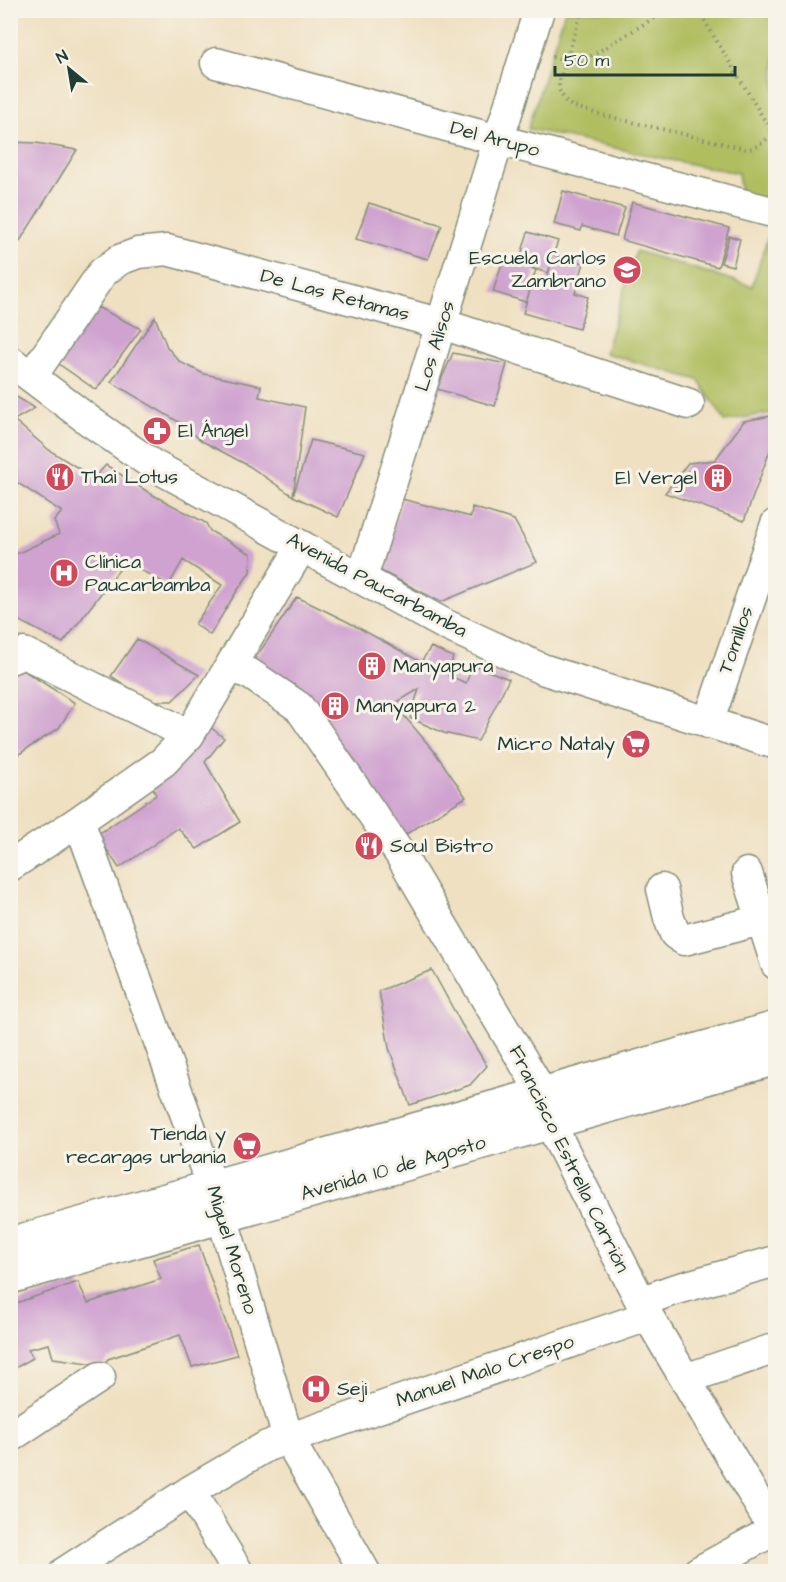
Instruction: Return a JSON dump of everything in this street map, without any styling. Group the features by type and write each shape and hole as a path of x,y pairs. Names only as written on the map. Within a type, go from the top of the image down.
{"main road":[{"name":"Avenida 10 de Agosto","path":"10,1277 218,1201 545,1108 776,1028"},
{"name":"Avenida 10 de Agosto","path":"545,1108 776,1058"},
{"name":"Avenida 10 de Agosto","path":"10,1244 218,1201"}],"street":[{"name":"Los Alisos","path":"362,578 539,10"},
{"name":"Del Arupo","path":"216,63 776,213"},
{"name":"De Las Retamas","path":"21,369 102,273 119,260 138,254 167,250 442,324 689,404"},
{"name":"Avenida Paucarbamba","path":"21,369 153,465 446,625 542,669 776,744"},
{"name":"Tomillos","path":"708,723 776,524"},
{"path":"10,866 163,762 189,735 302,546"},
{"path":"10,658 24,653 189,735"},
{"name":"Francisco Estrella Carrión","path":"231,667 250,674 299,707 400,854 545,1108 644,1309 775,1531"},
{"name":"Miguel Moreno","path":"79,821 218,1201 288,1438 365,1572"},
{"path":"747,873 776,964"},
{"path":"662,889 675,934 684,940 761,920"},
{"name":"Manuel Malo Crespo","path":"288,1438 644,1309 670,1291 776,1261"},
{"path":"685,1379 776,1348"},
{"path":"10,1437 100,1377"},
{"path":"65,1572 190,1491 267,1446 288,1438"},
{"path":"190,1491 238,1572"},
{"path":"698,1572 775,1531"}],"path":[{"path":"582,10 559,83 566,102 572,106 614,118 746,149 754,148 775,136 698,10"},
{"path":"527,49 578,64 667,10"}],"green space":[{"path":"565,11 775,11 775,202 741,196 738,173 528,129"},
{"path":"768,237 776,239 775,412 725,421 698,380 605,353 636,251 752,286"}],"building":[{"path":"10,142 36,143 77,150 10,257"},
{"path":"563,191 625,208 616,236 582,226 581,231 554,224"},
{"path":"632,202 729,228 718,267 622,240"},
{"path":"369,203 442,225 428,259 356,239"},
{"path":"528,232 558,241 553,255 584,263 575,293 588,297 579,329 523,313 530,290 526,302 493,292 503,260 518,265","holes":["528,267 548,273 550,267 545,285 532,281 536,270"]},
{"path":"729,236 740,239 733,266 721,263"},
{"path":"97,307 141,329 96,390 56,362"},
{"path":"155,317 167,347 180,362 204,374 261,386 259,397 305,407 293,496 249,466 202,441 179,422 111,382"},
{"path":"453,353 507,364 495,406 437,389"},
{"path":"10,393 35,408 14,420 49,450 94,478 106,465 151,494 206,523 210,531 251,554 250,572 210,635 195,624 222,585 183,560 169,585 125,562 63,643 10,616 10,557 59,534 54,521 62,512 18,483 10,485"},
{"name":"El Vergel","path":"776,415 776,434 744,521 665,493 688,463 715,460 744,421"},
{"path":"311,440 365,453 338,517 293,496"},
{"path":"402,499 471,517 472,507 514,520 537,562 441,602 379,570"},
{"path":"297,597 421,662 431,647 453,657 448,675 466,683 473,665 509,679 478,741 444,733 410,718 419,689 394,704 434,751 466,797 403,836 254,660"},
{"path":"137,639 199,675 172,701 149,701 111,676"},
{"path":"23,670 75,703 59,728 10,760 10,676"},
{"path":"209,726 224,738 205,762 240,822 197,849 178,828 119,868 97,835 156,795 152,785"},
{"path":"432,970 487,1066 470,1085 410,1105 389,1048 379,991"},
{"path":"199,1245 237,1355 192,1367 180,1335 108,1359 103,1365 53,1358 49,1344 28,1349 33,1358 10,1371 10,1305 78,1282 88,1303 161,1279 153,1259"}],"place":[{"name":"Escuela Carlos Zambrano","path":"627,270"},
{"name":"El Ángel","path":"157,431"},
{"name":"Thai Lotus","path":"60,477"},
{"name":"El Vergel","path":"718,478"},
{"name":"Clínica Paucarbamba","path":"64,573"},
{"name":"Manyapura","path":"372,666"},
{"name":"Manyapura 2","path":"335,706"},
{"name":"Micro Nataly","path":"636,744"},
{"name":"Soul Bistro","path":"369,846"},
{"name":"Tienda y recargas urbania","path":"247,1146"},
{"name":"Seji","path":"316,1389"}]}
